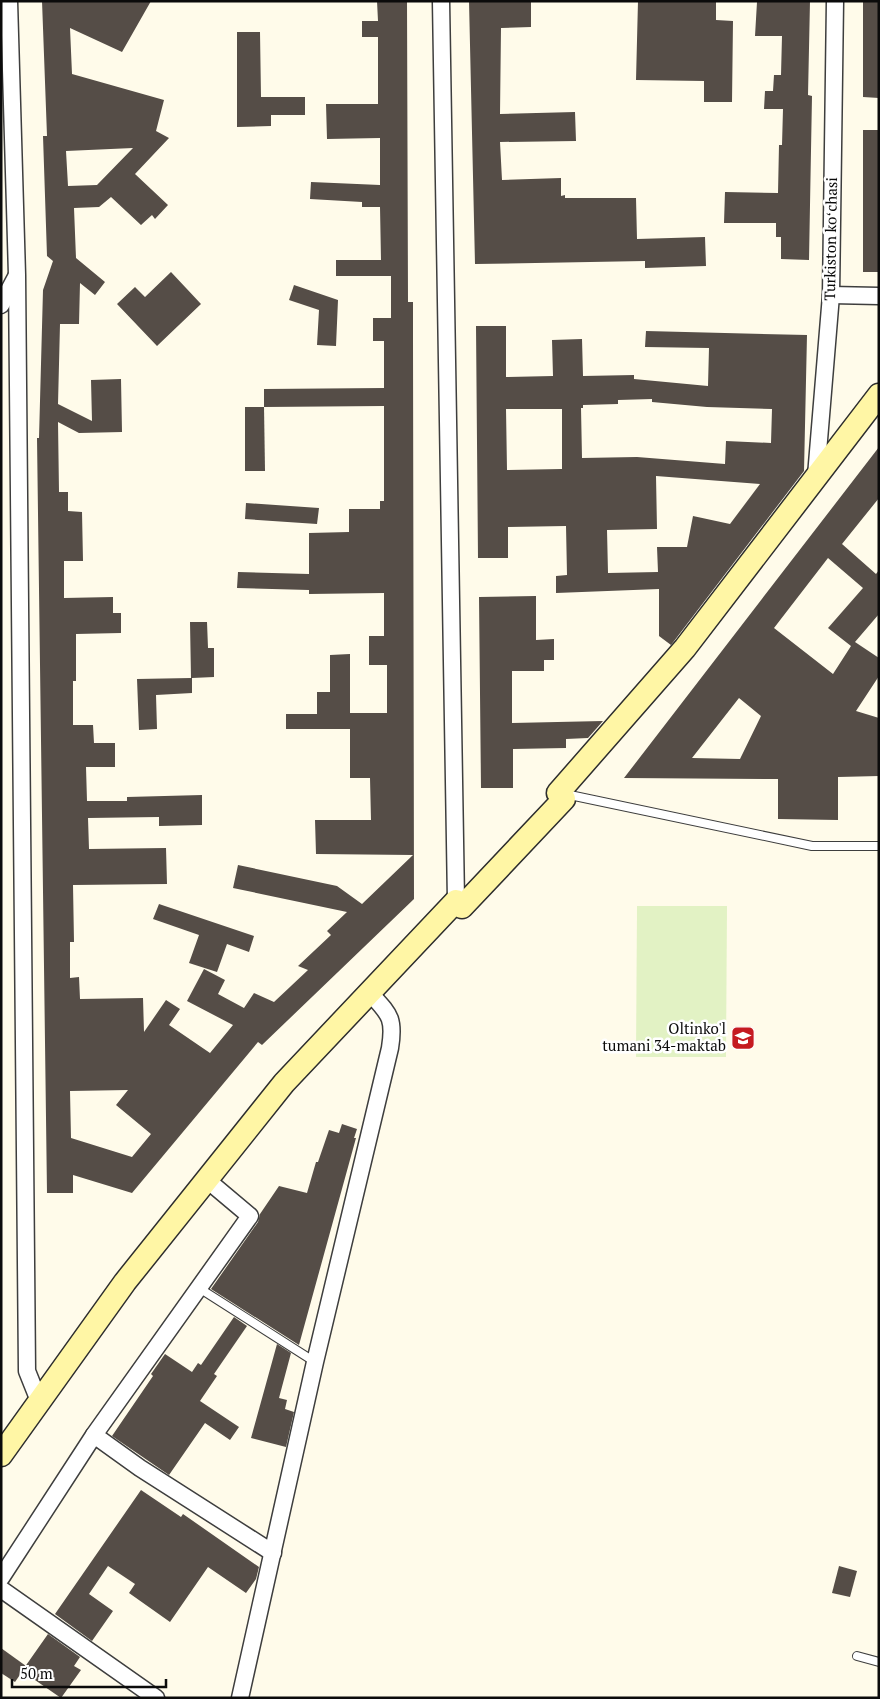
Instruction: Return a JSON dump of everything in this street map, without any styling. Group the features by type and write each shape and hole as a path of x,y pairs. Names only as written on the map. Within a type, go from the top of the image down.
{"street":[{"path":"8,1 17,275 28,1370 39,1401"},
{"path":"441,1 456,901 462,907 564,799 558,793 684,648 879,396"},
{"name":"Turkiston koʻchasi","path":"816,476 831,295 835,1"},
{"path":"1,305 17,275"},
{"path":"831,295 879,296"},
{"path":"1,1455 125,1282 284,1083 456,901"},
{"path":"240,1698 315,1362 394,1026 383,1008 369,992"},
{"path":"1,1578 94,1435 250,1216 206,1179"},
{"path":"94,1435 140,1468 273,1553"},
{"path":"1,1589 156,1698"}],"lane":[{"path":"558,793 812,846 879,846"},
{"path":"198,1287 315,1362"},
{"path":"856,1656 879,1662"}],"green space":[{"path":"637,906 727,906 726,1057 636,1057"}],"building":[{"path":"42,1 151,1 122,52 70,28 72,74 164,100 156,131 169,138 135,174 168,205 155,219 152,215 141,225 111,197 99,207 74,208 76,258 105,282 95,295 80,283 79,324 60,324 58,404 92,421 91,380 121,379 122,432 79,433 58,422 59,492 68,492 68,511 82,512 83,561 64,561 64,598 113,597 113,613 121,613 121,633 76,634 76,681 73,681 73,725 93,725 94,743 115,743 115,767 86,767 87,801 127,801 127,797 202,795 202,825 159,826 159,817 88,818 89,849 166,848 167,884 73,885 74,942 70,942 70,978 79,977 80,999 143,998 144,1032 166,1000 180,1009 169,1025 210,1053 233,1025 187,1001 204,969 225,980 218,994 244,1008 254,993 274,1002 308,970 298,966 331,935 327,931 347,912 233,888 238,865 337,886 362,904 413,855 316,854 315,820 371,820 370,778 350,778 350,729 286,729 286,714 317,714 317,692 330,692 330,655 350,654 350,713 387,713 387,665 369,665 369,636 384,636 384,593 309,594 309,590 237,588 238,572 309,574 309,533 349,532 349,509 380,509 380,501 384,501 384,406 264,407 264,389 384,388 384,341 373,341 373,318 391,318 391,276 336,276 336,260 381,260 380,207 362,207 362,202 310,199 311,182 380,185 380,138 327,139 326,104 378,104 378,37 362,37 362,21 378,21 377,1 407,1 408,302 413,302 414,899 262,1045 258,1042 132,1193 73,1175 73,1193 47,1193 37,438 39,438 43,290 53,261 47,256 43,136 47,136","holes":["133,148 97,185 68,186 66,151","128,1090 116,1105 151,1134 132,1157 71,1138 70,1091"]},
{"path":"469,1 531,1 531,27 501,28 500,114 575,112 576,141 500,142 502,180 561,178 561,196 565,195 565,198 636,198 637,239 705,237 706,266 645,268 645,261 475,264"},
{"path":"638,1 716,1 716,20 733,21 732,102 704,102 704,81 636,80"},
{"path":"810,1 808,95 812,96 809,260 781,259 781,237 776,237 776,223 724,223 725,192 778,193 779,145 782,145 783,109 764,109 765,91 773,91 774,75 781,75 782,36 755,36 757,2"},
{"path":"863,1 879,1 879,98 863,97"},
{"path":"237,32 260,32 261,97 305,97 305,115 271,115 271,126 237,127"},
{"path":"863,130 879,130 879,272 863,272"},
{"path":"171,272 201,304 157,346 117,304 135,287 145,297"},
{"path":"294,285 338,300 336,346 317,345 319,310 289,300"},
{"path":"476,326 506,326 506,377 553,376 552,340 582,339 583,376 634,375 634,379 708,386 709,348 645,347 646,331 807,335 804,471 671,645 659,636 659,589 556,593 556,576 567,575 566,526 508,527 508,558 478,558","holes":["652,399 652,402 707,407 772,409 771,443 726,441 725,464 637,457 582,458 581,408 583,408 583,405 618,404 618,400","506,409 562,409 562,469 507,470","656,476 760,484 730,524 693,516 687,547 657,547 658,572 608,573 607,530 657,529"]},
{"path":"245,407 264,407 265,471 245,471"},
{"path":"879,447 879,498 842,544 876,574 879,570 879,614 855,642 879,658 879,676 856,711 879,718 879,776 838,777 838,820 778,819 778,779 624,778","holes":["828,558 863,588 828,628 851,646 833,674 774,628","739,698 761,716 740,759 692,758"]},
{"path":"246,503 319,508 317,524 245,519"},
{"path":"536,596 536,640 554,639 554,660 544,660 544,671 512,671 512,723 603,721 588,738 566,739 566,748 513,749 513,788 481,788 479,597"},
{"path":"190,622 207,622 208,648 214,648 214,677 192,678 192,693 156,695 157,729 139,730 137,679 191,678"},
{"path":"159,904 254,936 249,952 227,944 217,972 189,963 199,935 153,919"},
{"path":"342,1124 357,1129 354,1138 356,1138 299,1345 211,1289 258,1222 260,1214 279,1186 307,1193 316,1162 318,1162 329,1130 339,1133"},
{"path":"234,1317 247,1326 214,1374 217,1376 200,1401 239,1427 230,1440 205,1423 169,1475 112,1436 153,1376 151,1374 165,1354 192,1372 198,1363 201,1365"},
{"path":"277,1344 291,1353 279,1398 287,1400 285,1409 294,1412 286,1447 251,1438"},
{"path":"141,1490 181,1517 183,1514 259,1567 256,1579 246,1593 208,1567 170,1622 129,1593 135,1584 108,1566 89,1594 113,1611 92,1641 55,1614"},
{"path":"839,1566 857,1571 850,1597 832,1593"},
{"path":"48,1634 80,1657 74,1666 81,1670 61,1698 22,1671"},
{"path":"1,1648 26,1666 15,1682 1,1673"}],"place":[{"name":"Oltinko'l tumani 34-maktab","path":"743,1038"}]}
